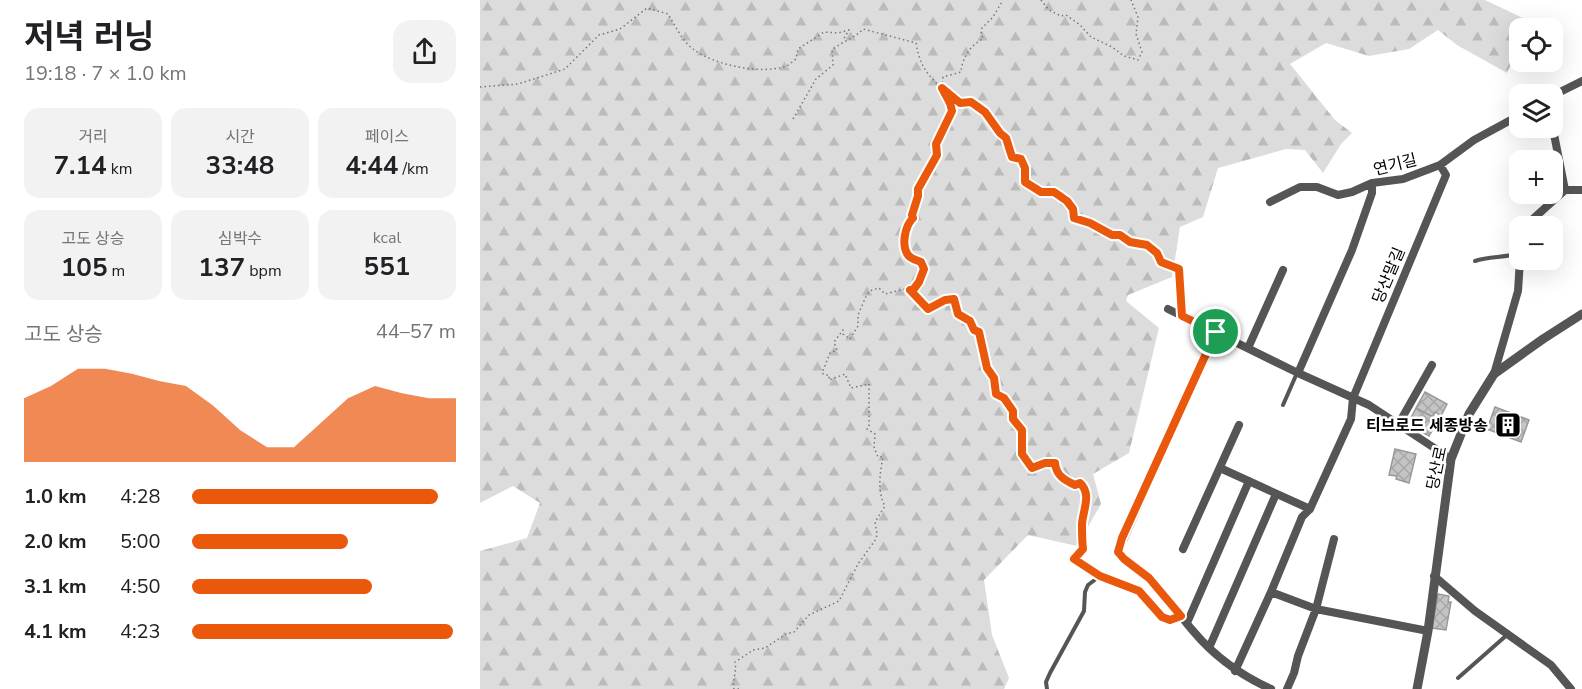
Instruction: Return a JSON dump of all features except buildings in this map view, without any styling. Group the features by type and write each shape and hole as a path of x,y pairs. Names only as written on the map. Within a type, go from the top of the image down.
{"street":[{"path":"1563,90 1582,81"},
{"name":"연기길","path":"1270,202 1300,187 1317,187 1338,195 1352,192 1372,183 1403,179 1440,165 1474,140 1509,121"},
{"path":"1555,138 1565,190"},
{"name":"당산말길","path":"1310,509 1351,418 1353,398 1446,175 1440,165"},
{"path":"1298,373 1352,250 1372,193 1372,183"},
{"path":"1536,216 1565,190 1582,190"},
{"path":"1248,348 1283,270"},
{"path":"1494,374 1518,291 1519,270"},
{"path":"1168,309 1369,405 1451,459"},
{"name":"당산로","path":"1417,689 1428,631 1451,459 1469,414 1494,374 1582,314"},
{"path":"1216,332 1122,538 1118,552 1149,578 1209,648 1235,671 1271,689"},
{"path":"1398,425 1431,365"},
{"path":"1183,549 1239,425"},
{"path":"1220,468 1310,509 1302,517 1235,671"},
{"path":"1187,623 1249,481"},
{"path":"1209,648 1276,494"},
{"path":"1287,689 1316,609 1334,539"},
{"path":"1434,576 1475,611 1551,665 1571,689"},
{"path":"1271,592 1316,609 1428,631"}],"lane":[{"path":"1475,261 1509,256"},
{"path":"1283,405 1298,373"},
{"path":"1074,559 1100,576 1139,591 1162,617 1170,620 1181,616"},
{"path":"1047,689 1046,682 1050,673 1084,611 1085,592 1088,585 1100,576"},
{"path":"1458,678 1509,633"}],"path":[{"path":"739,689 734,688 732,683 737,670 735,662 753,650 765,648 786,634 794,632 809,615 839,601 858,564 876,539 875,522 885,506 880,493 882,480 879,473 883,457 878,457 874,447 875,434 867,429 869,384 851,388 845,374 829,380 829,375 822,373 830,353 837,350 834,342 837,336 843,330 843,334 850,339 858,326 858,315 867,294 879,288 885,294 913,290 919,282 924,269 921,262 910,257 905,249 906,228 913,218 918,189 937,155 936,144 952,111 942,88 943,77 961,72 964,59 977,42 983,39 982,28 1003,0"},
{"path":"1041,0 1049,10 1066,15 1091,37 1112,47 1124,56 1138,60 1142,52 1136,34 1138,17 1131,0"},
{"path":"480,87 518,84 565,69 599,35 620,29 648,8 668,14 687,43 705,58 759,69 785,67 796,59 798,49 824,32 838,33 849,30 832,50 833,64 816,79 793,119"},
{"path":"842,41 855,38 863,29 916,44 919,61 930,78 960,103 971,102 991,118 1006,138 1012,157 1021,159 1025,168 1025,182 1041,192 1054,192 1067,201 1073,209 1074,218 1090,223 1112,235 1120,235 1130,242 1147,245 1157,253 1161,262 1179,269 1182,316"},
{"path":"910,289 928,309 945,300 954,299 958,314 970,321 974,330 979,332 987,368 994,378 996,394 1004,398 1013,411 1013,419 1022,430 1022,454 1032,468 1045,463 1055,463 1056,471 1065,481 1075,485 1080,483 1085,488 1085,512 1082,521 1083,549 1074,559"}],"green space":[{"path":"480,0 1485,0 1523,18 1509,18 1509,69 1507,73 1457,45 1438,30 1409,49 1369,56 1326,43 1290,64 1335,120 1352,133 1341,144 1323,173 1305,150 1286,149 1218,168 1203,217 1180,227 1172,277 1128,295 1126,301 1159,328 1129,453 1093,474 1101,504 1077,546 1028,535 984,580 992,635 1009,678 1004,689 480,689 480,551 527,538 540,503 513,486 480,503"}],"place":[{"name":"티브로드 세종방송","path":"1508,425"}],"route":[{"path":"942,88 960,103 971,102 991,118 1006,138 1012,157 1021,159 1025,168 1025,182 1041,192 1054,192 1067,201 1073,209 1074,218 1090,223 1112,235 1120,235 1130,242 1147,245 1157,253 1161,262 1179,269 1182,316 1216,332 1122,538 1118,552 1149,578 1181,616 1170,620 1162,617 1139,591 1100,576 1074,559 1083,549 1082,521 1085,512 1085,488 1080,483 1075,485 1065,481 1056,471 1055,463 1045,463 1032,468 1026,461 1022,454 1022,430 1013,419 1013,411 1004,398 996,394 994,378 987,368 979,332 974,330 970,321 958,314 954,299 945,300 928,309 910,290 913,290 919,282 924,269 921,262 910,257 905,249 906,228 913,218 921,180 928,173 937,155 936,144 952,111 942,88"}]}
